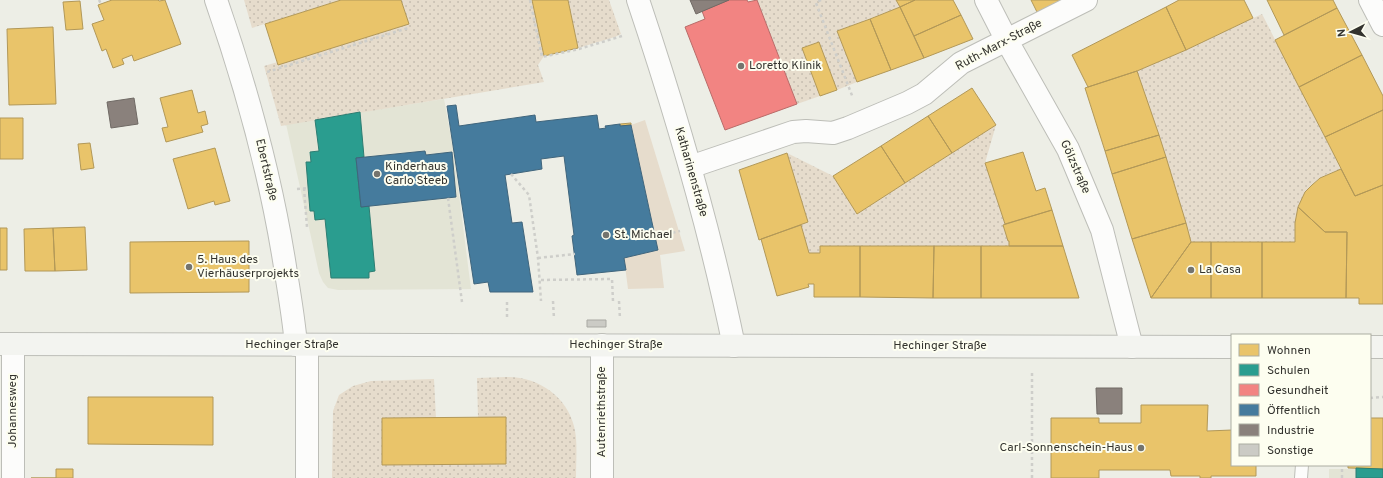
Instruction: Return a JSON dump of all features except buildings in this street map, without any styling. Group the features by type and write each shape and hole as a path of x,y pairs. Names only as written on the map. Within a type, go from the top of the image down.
{"street":[{"name":"Ebertstraße","path":"216,0 242,80 259,140 274,204 287,280 301,346 307,478"},
{"name":"Katharinenstraße","path":"638,0 648,28 706,224 734,346"},
{"name":"Gölzstraße","path":"986,0 1007,41 1068,148 1102,230 1132,347"},
{"name":"Ruth-Marx-Straße","path":"690,167 793,132 806,131 833,133 863,122 924,94 961,63 1086,0"},
{"path":"1370,0 1383,25"},
{"name":"Hechinger Straße","path":"7,344 301,346 602,345 1231,347"},
{"name":"Johannesweg","path":"7,344 13,478"},
{"name":"Autenriethstraße","path":"602,345 602,478"},
{"path":"1371,347 1383,347"}],"lane":[{"path":"1301,478 1302,466"}],"path":[{"path":"100,0 101,4"},
{"path":"530,0 542,57 579,49 648,28"},
{"path":"821,0 816,3 863,122"},
{"path":"242,80 309,57 408,28"},
{"path":"511,174 529,195 541,280 541,301"},
{"path":"298,188 308,188"},
{"path":"304,188 307,227"},
{"path":"448,198 462,302"},
{"path":"538,258 575,254"},
{"path":"541,280 612,279 613,300"},
{"path":"554,301 555,324"},
{"path":"619,301 620,323"},
{"path":"507,302 507,323"},
{"path":"1031,346 1032,478"},
{"path":"1371,398 1383,398"},
{"path":"1342,466 1342,478"}],"shaded area":[{"path":"244,0 341,0 252,28"},
{"path":"401,0 532,0 544,56 538,65 544,82 281,126 264,66 408,24"},
{"path":"568,0 609,0 621,34 578,48"},
{"path":"757,0 896,0 900,7 837,31 857,82 837,90 818,42 802,48 820,96 797,104"},
{"path":"1262,14 1341,169 1318,179 1306,192 1299,207 1295,224 1295,242 1191,242 1137,71 1186,50"},
{"name":"Kinderhaus Carlo Steeb","path":"444,99 453,148 471,289 338,290 328,288 323,282 319,273 286,124"},
{"path":"645,120 685,251 660,255 664,288 628,289 624,258 658,250 631,125"},
{"path":"996,125 985,163 1005,224 1003,225 1009,241 1009,246 820,246 820,253 809,253 801,225 808,222 787,153 833,176 857,214"},
{"path":"477,378 520,378 541,385 558,398 571,416 574,427 576,438 576,478 332,478 333,411 339,395 353,386 371,381 434,379 436,418 382,418 382,465 506,464 506,418 478,418"},
{"path":"1329,469 1383,469 1383,478 1329,478"}],"place":[{"name":"Loretto Klinik","path":"741,66"},
{"name":"Kinderhaus Carlo Steeb","path":"377,174"},
{"name":"St. Michael","path":"606,235"},
{"name":"5. Haus des Vierhäuserprojekts","path":"189,267"},
{"name":"La Casa","path":"1191,270"},
{"name":"Carl-Sonnenschein-Haus","path":"1141,448"}]}
